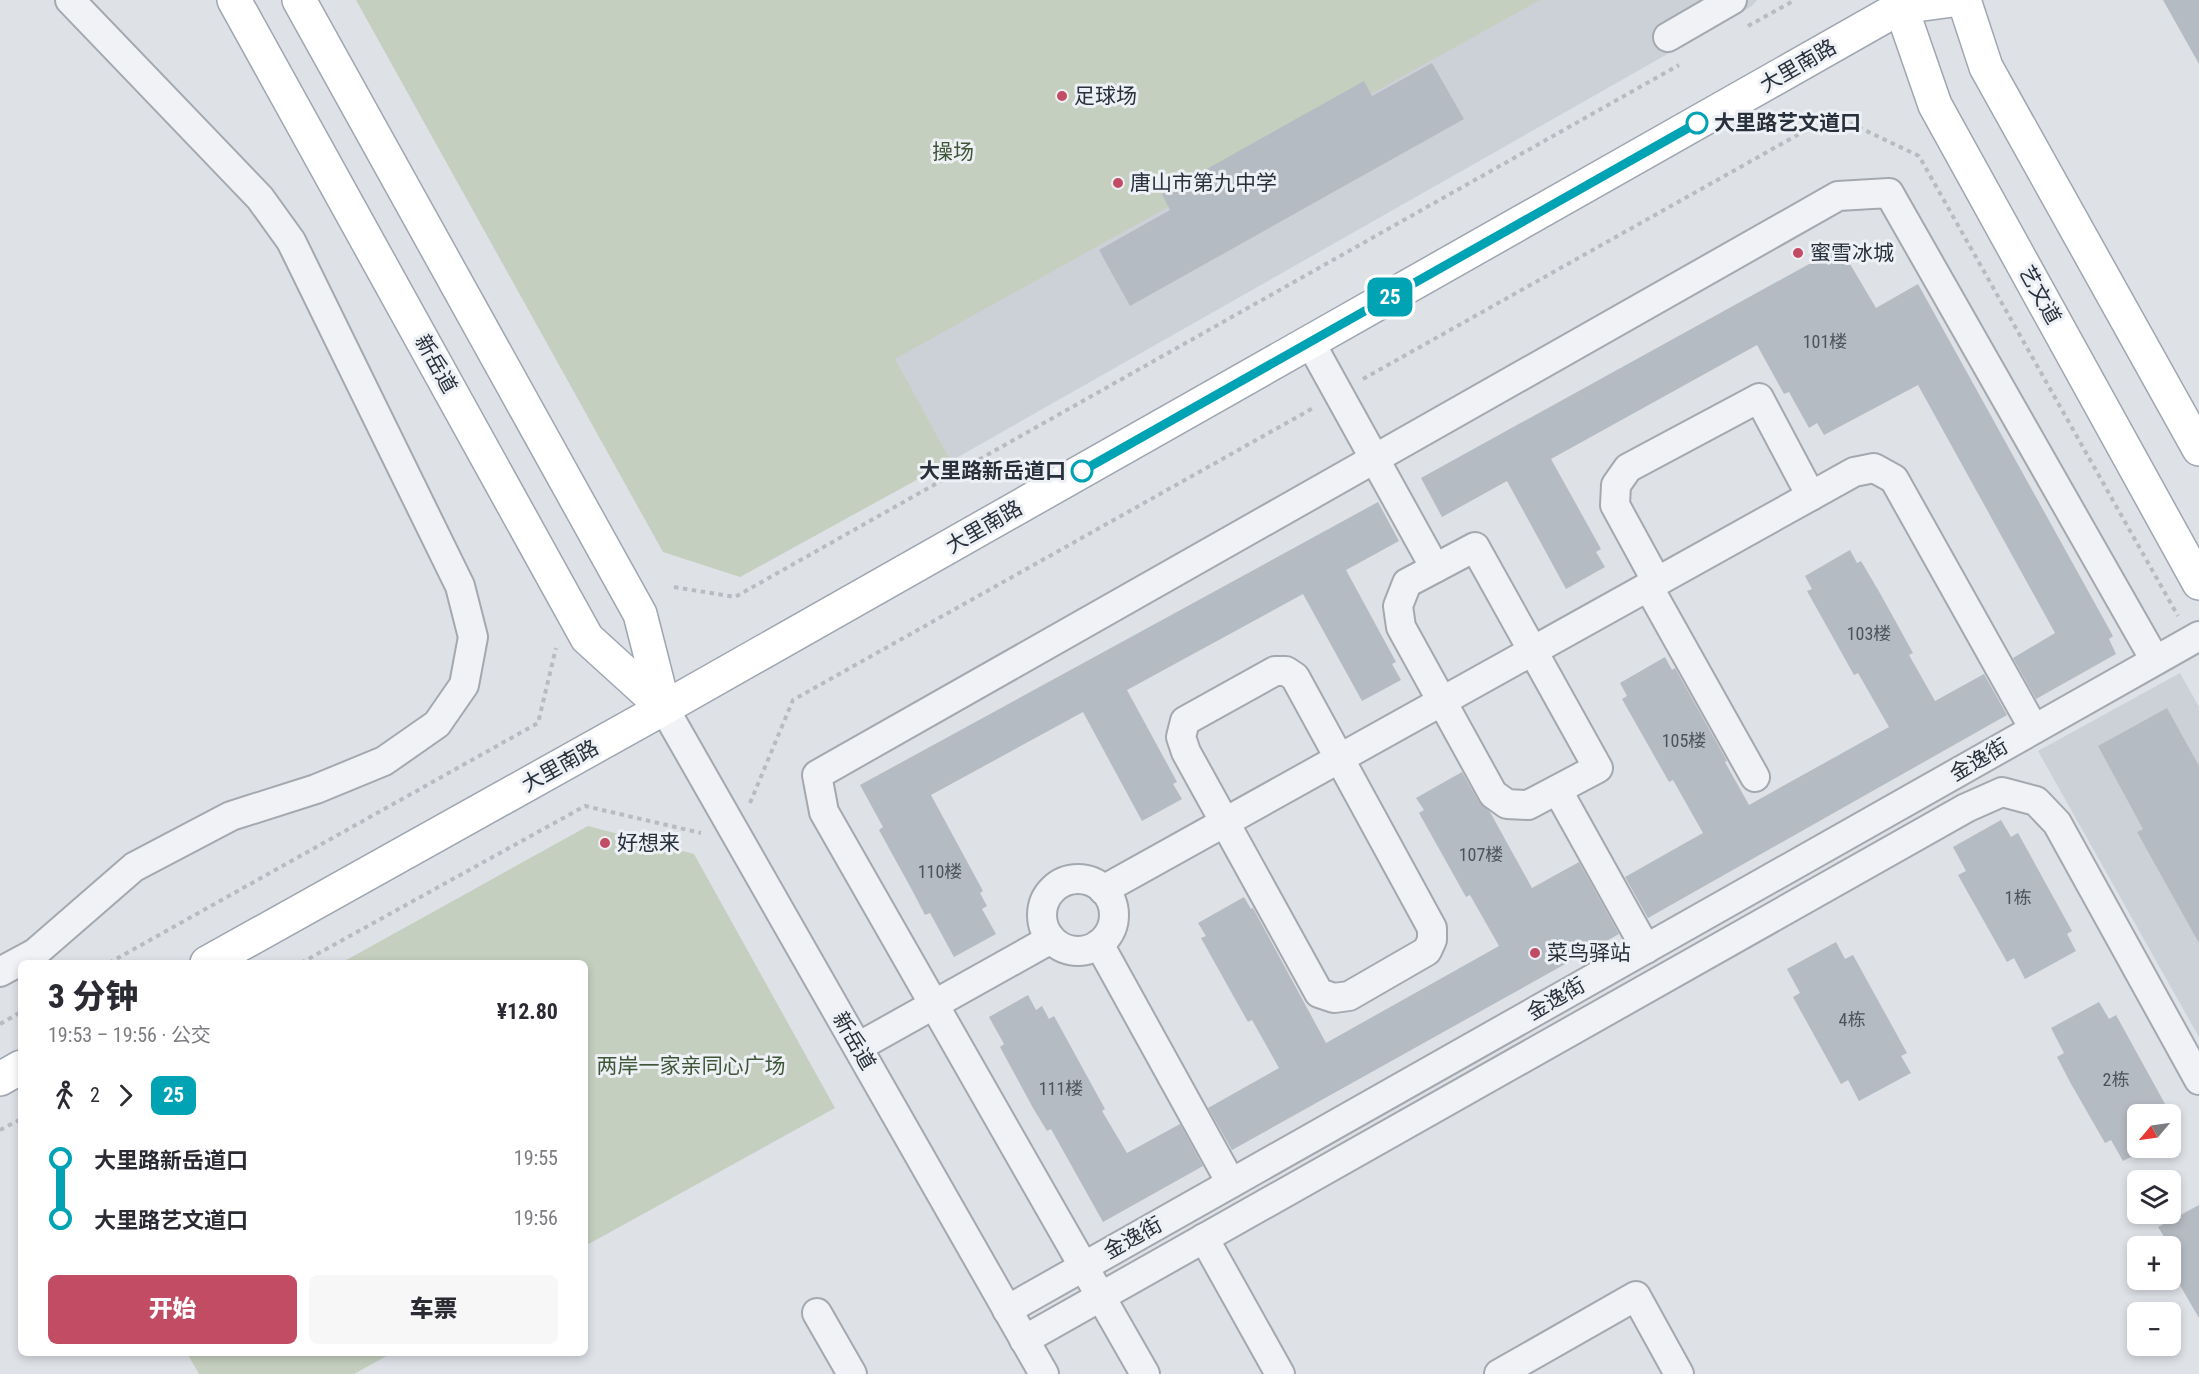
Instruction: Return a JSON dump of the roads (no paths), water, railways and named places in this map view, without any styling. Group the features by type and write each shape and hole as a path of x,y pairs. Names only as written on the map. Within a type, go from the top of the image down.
{"main road":[{"name":"新岳道","path":"234,0 587,638 664,708"},
{"name":"新岳道","path":"299,0 640,614 664,708"},
{"name":"大里南路","path":"212,960 664,708 1901,4 1953,0"},
{"path":"1964,0 1986,67 2199,449"},
{"name":"艺文道","path":"1901,4 1935,105 2199,583"},
{"path":"0,1079 18,1069"}],"street":[{"path":"22,960 35,953 134,867 231,816 316,789 384,761 437,724 464,685 473,637 460,586 291,241 260,198 70,0"},
{"path":"1668,37 1732,0"},
{"path":"1145,1374 824,812 817,775 1838,196 1889,193 2155,660"},
{"path":"1310,342 1436,568"},
{"path":"1755,777 1653,584 1615,505 1616,485 1628,468 1759,398 1811,496"},
{"path":"1103,890 1854,472 1874,468 1894,479 2034,729"},
{"path":"1475,547 1598,768 1528,805 1508,804 1493,794 1401,627 1398,606 1407,583 1436,568 1475,547"},
{"name":"金逸街","path":"1007,1310 2195,638"},
{"path":"1286,670 1295,677 1432,928 1432,940 1427,951 1348,996 1334,998 1319,993 1225,823 1186,752 1181,737 1185,721 1275,671 1286,670"},
{"name":"新岳道","path":"664,708 1044,1374"},
{"path":"1558,791 1646,949"},
{"path":"1024,1340 1955,813 2002,792 2036,801 2057,823 2199,1080"},
{"path":"1082,879 1094,883 1103,890 1110,900 1113,912 1112,924 1107,935 1099,944 1090,949 1068,950 1051,939 1044,928 1041,916 1043,904 1053,889 1070,880 1082,879"},
{"path":"858,1047 1051,939"},
{"path":"1099,944 1231,1183"},
{"path":"0,972 18,962"},
{"path":"1204,1238 1280,1374"},
{"path":"1499,1374 1636,1296 1679,1374"},
{"path":"817,1313 852,1374"}],"place":[{"name":"足球场","path":"1062,96"},
{"name":"大里路艺文道口","path":"1697,123"},
{"name":"唐山市第九中学","path":"1118,183"},
{"name":"蜜雪冰城","path":"1798,253"},
{"name":"大里路新岳道口","path":"1082,471"},
{"name":"好想来","path":"605,843"},
{"name":"菜鸟驿站","path":"1535,953"}],"park label":[{"name":"操场","path":"953,152"},
{"name":"两岸一家亲同心广场","path":"691,1066"}]}
